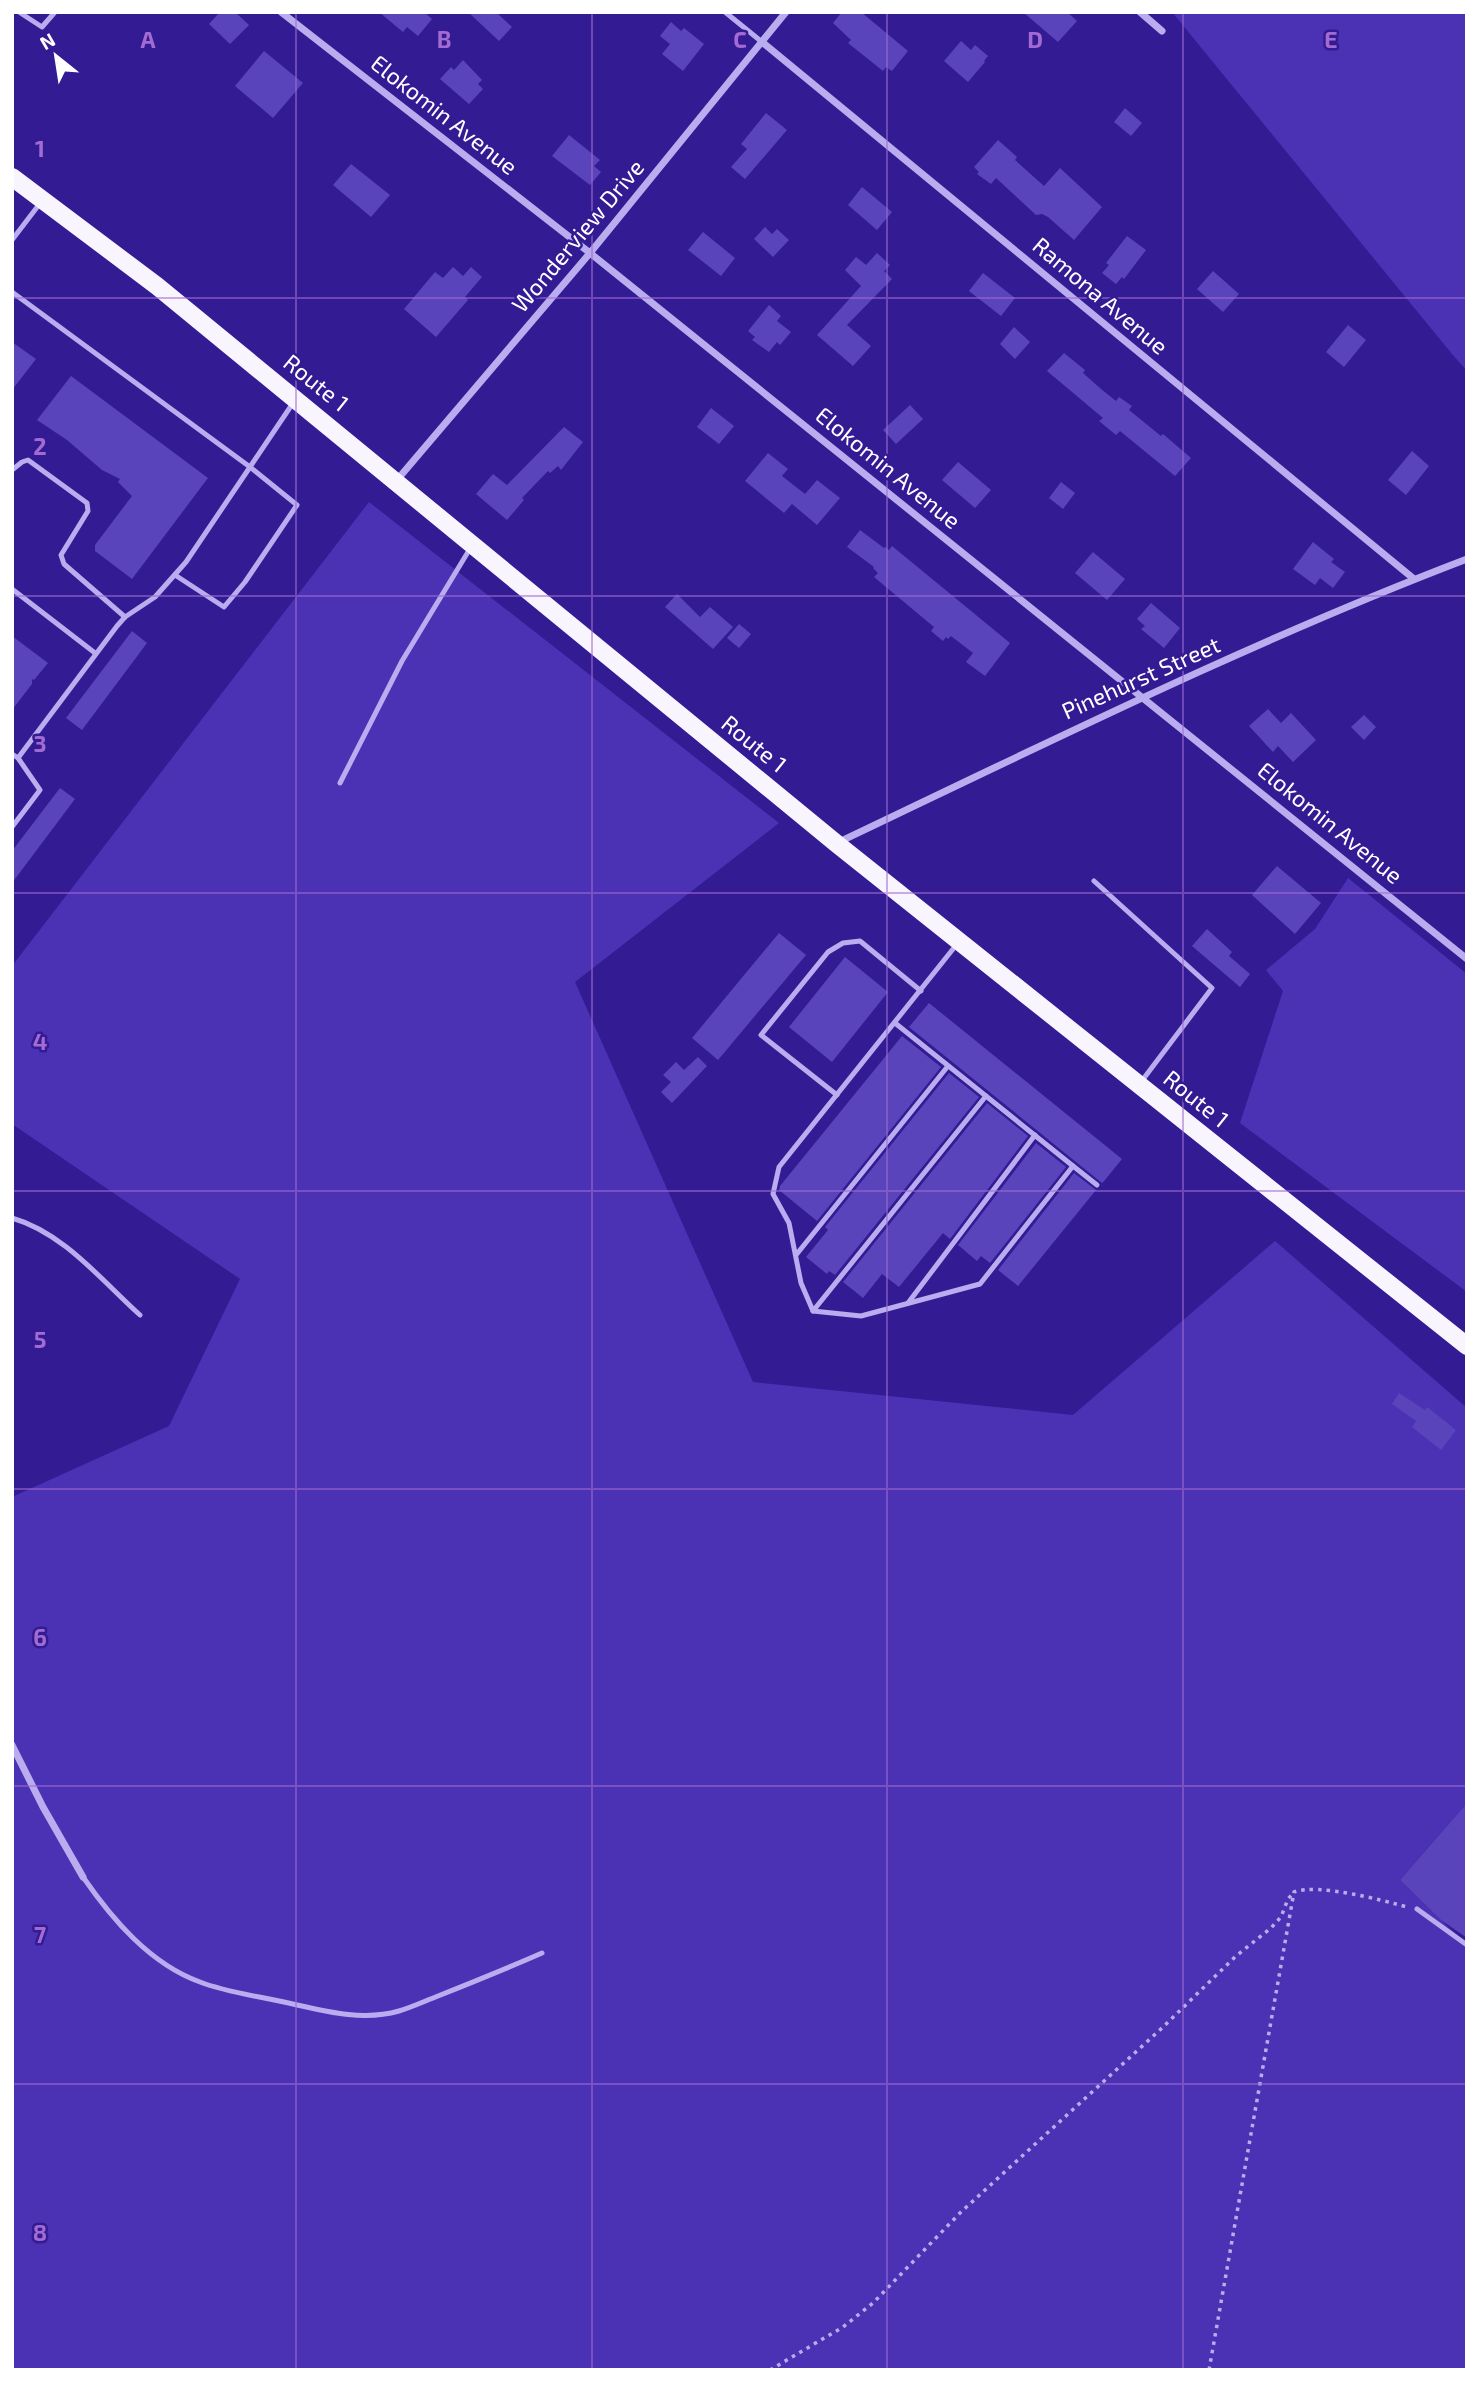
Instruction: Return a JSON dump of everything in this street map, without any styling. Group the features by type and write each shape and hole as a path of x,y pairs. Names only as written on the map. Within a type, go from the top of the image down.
{"main road":[{"name":"Route 1","path":"12,177 156,286 296,398 837,844 1139,1085 1464,1338"}],"street":[{"name":"Elokomin Avenue","path":"281,12 590,253 1467,959"},
{"name":"Wonderview Drive","path":"397,481 590,253 786,12"},
{"path":"1140,12 1162,31"},
{"name":"Ramona Avenue","path":"762,42 1414,579"},
{"name":"Pinehurst Street","path":"837,844 1143,697 1414,579 1467,559"},
{"path":"12,1745 83,1877"}],"lane":[{"path":"19,12 42,27 55,12"},
{"path":"726,12 762,42"},
{"path":"12,240 43,200"},
{"path":"12,292 250,467 297,505 245,582 224,607 175,575"},
{"path":"18,758 95,653 125,617 155,597 186,562 296,398"},
{"path":"12,470 28,460 87,503 88,511 61,555 64,564 125,617"},
{"path":"340,783 402,661 473,545"},
{"path":"12,589 95,653"},
{"path":"12,754 18,758 40,790 12,827"},
{"path":"1094,881 1212,988 1139,1085"},
{"path":"837,1095 761,1035 828,952 843,943 860,941 920,991"},
{"path":"813,1311 801,1283 789,1223 773,1194 779,1167 959,941"},
{"path":"895,1023 1097,1185"},
{"path":"796,1255 948,1066"},
{"path":"813,1311 986,1096"},
{"path":"908,1303 1035,1135"},
{"path":"813,1311 861,1316 980,1284 1073,1166"},
{"path":"12,1218 26,1222 62,1243 140,1315"},
{"path":"83,1877 99,1901 123,1928 153,1955 176,1970 201,1983 336,2014 365,2015 397,2011 493,1975 542,1952"},
{"path":"1417,1909 1467,1945"}],"path":[{"path":"770,2370 843,2327 873,2303 961,2212 1163,2028 1236,1956 1270,1928 1281,1917 1294,1892 1301,1889 1374,1898 1417,1909"},
{"path":"1209,2370 1294,1892"}],"shaded area":[{"path":"1172,12 1467,12 1467,371 1452,354"},
{"path":"369,502 779,823 575,982 753,1382 1073,1415 1275,1241 1467,1408 1467,1803 1400,1880 1467,1945 1467,2370 12,2370 12,1497 169,1426 240,1279 12,1124 12,966"},
{"path":"1348,878 1467,974 1467,1292 1240,1123 1283,991 1266,970 1315,929"}],"building":[{"path":"220,12 235,12 249,25 230,44 209,24"},
{"path":"379,12 424,12 432,19 418,36 407,27 403,32"},
{"path":"468,12 496,12 512,27 499,41"},
{"path":"842,12 861,12 908,51 892,71 886,67 883,71 848,43 851,40 833,23"},
{"path":"1023,12 1067,12 1077,21 1058,42"},
{"path":"671,22 681,31 684,28 704,44 683,71 662,54 670,44 660,36"},
{"path":"961,41 971,50 975,45 988,56 968,82 944,61"},
{"path":"264,51 303,83 273,118 235,86"},
{"path":"463,60 482,80 478,84 483,89 469,104 440,79 451,67 454,70"},
{"path":"1125,108 1142,123 1131,136 1114,122"},
{"path":"766,113 787,130 745,179 731,167 747,149 741,144"},
{"path":"569,135 600,160 594,166 601,172 590,185 552,156"},
{"path":"998,140 1017,157 1015,160 1044,186 1060,168 1102,207 1074,240 1048,217 1036,215 996,178 991,184 977,174 979,172 974,167"},
{"path":"351,164 390,195 371,217 333,185"},
{"path":"862,187 892,212 877,230 848,205"},
{"path":"765,227 772,234 777,229 789,240 773,257 754,239"},
{"path":"703,232 735,258 721,276 688,250"},
{"path":"1127,236 1146,250 1124,279 1122,277 1116,284 1102,273 1109,265 1106,263"},
{"path":"877,253 890,265 884,271 892,279 847,325 871,346 853,366 817,335 861,286 845,270 856,257 866,265"},
{"path":"453,267 463,276 471,267 482,277 465,297 468,300 436,337 404,309 435,272 443,278"},
{"path":"1213,271 1239,294 1223,312 1197,289"},
{"path":"983,273 1015,298 1001,316 969,291"},
{"path":"769,305 781,316 777,321 791,332 780,345 777,342 769,352 752,340 755,337 748,331"},
{"path":"1348,325 1366,340 1344,367 1326,352"},
{"path":"1014,327 1030,342 1015,359 1000,344"},
{"path":"12,342 36,359 12,390"},
{"path":"1064,353 1085,370 1083,373 1101,389 1116,401 1119,397 1132,406 1129,410 1191,458 1175,476 1120,431 1116,435 1099,421 1103,418 1047,371"},
{"path":"71,376 208,478 132,579 95,551 95,545 132,496 118,482 120,479 102,470 67,440 37,420"},
{"path":"910,405 923,419 896,444 883,430"},
{"path":"711,408 734,426 719,444 697,427"},
{"path":"564,427 583,442 561,470 558,466 550,473 548,471 522,498 524,500 507,520 476,494 493,474 507,485"},
{"path":"1412,451 1429,466 1406,495 1388,480"},
{"path":"768,453 788,469 782,476 805,494 817,480 840,498 817,525 792,504 784,513 745,481"},
{"path":"958,462 991,490 975,508 942,480"},
{"path":"1061,482 1075,493 1063,509 1049,498"},
{"path":"860,530 884,548 889,550 892,546 1010,643 985,676 966,662 973,653 951,636 943,641 931,631 934,627 874,577 878,573 874,567 847,547"},
{"path":"1313,542 1334,559 1331,562 1345,572 1333,588 1320,578 1315,585 1293,569"},
{"path":"1093,552 1125,579 1107,600 1075,573"},
{"path":"677,594 700,617 710,607 733,627 713,649 665,607"},
{"path":"1151,603 1180,628 1164,648 1141,629 1145,626 1137,619"},
{"path":"739,624 751,634 739,648 727,638"},
{"path":"132,631 147,643 82,730 66,718"},
{"path":"12,636 48,663 34,680 32,679 32,684 12,710"},
{"path":"1268,709 1281,723 1291,713 1316,740 1293,762 1278,746 1273,752 1249,726"},
{"path":"1364,715 1376,727 1364,740 1351,727"},
{"path":"60,788 75,799 12,883 12,851"},
{"path":"1277,866 1321,903 1295,934 1252,895"},
{"path":"1207,929 1232,952 1229,956 1250,974 1240,987 1192,946"},
{"path":"779,933 806,955 718,1060 692,1038"},
{"path":"845,957 888,992 832,1062 789,1027"},
{"path":"929,1003 1122,1159 1102,1183 909,1027"},
{"path":"902,1036 941,1067 817,1221 779,1190 780,1186"},
{"path":"698,1057 707,1066 672,1103 661,1092 671,1082 663,1075 676,1062 684,1070"},
{"path":"949,1073 979,1097 835,1275 829,1271 827,1274 806,1257 828,1230 825,1227"},
{"path":"987,1103 1028,1136 950,1239 943,1233 899,1287 882,1274 863,1298 843,1282"},
{"path":"1036,1143 1066,1167 990,1263 981,1256 977,1261 958,1245"},
{"path":"1074,1173 1096,1190 1018,1286 998,1270"},
{"path":"1399,1393 1425,1410 1427,1407 1456,1430 1441,1450 1412,1427 1416,1421 1392,1404"},
{"path":"1467,1803 1467,1938 1441,1920 1400,1880"}]}
